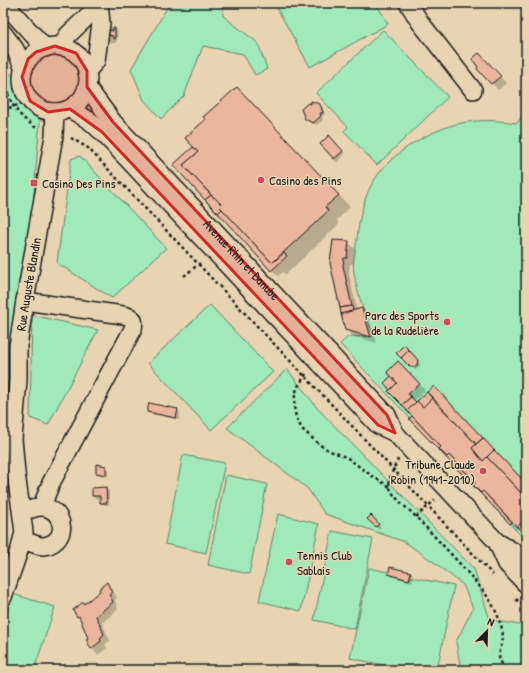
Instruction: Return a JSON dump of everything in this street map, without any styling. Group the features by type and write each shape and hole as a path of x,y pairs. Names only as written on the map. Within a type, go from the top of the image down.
{"street":[{"path":"4,3 54,47"},
{"path":"408,3 420,22 473,90"},
{"path":"54,47 99,5"},
{"path":"87,79 83,61 76,53 66,48 54,47 36,52 28,60 22,77 26,94 30,101 40,109 48,112 63,111 78,103 84,96 87,79 96,61 101,23 99,5"},
{"path":"3,34 15,49 24,69"},
{"name":"Avenue Rhin et Danube","path":"87,79 100,105 113,122 387,415 400,439"},
{"name":"Avenue Rhin et Danube","path":"63,111 90,121 102,132 378,425 400,439 497,542 516,553 526,563"},
{"name":"Rue Auguste Blandin","path":"3,597 23,539 24,532 13,439 18,380 18,346 54,136 63,111"},
{"path":"25,301 130,316 134,323 133,330 51,483 42,506"},
{"path":"22,517 33,508 42,506 52,509 60,517 62,525 60,535 54,543 44,546 33,544 23,539"},
{"name":"Avenue Rhin et Danube","path":"497,542 507,564 526,584"}],"path":[{"path":"5,69 6,90 14,107 23,118 42,132 54,136 68,136 88,148 493,575"},
{"path":"3,109 14,107 30,101"},
{"path":"184,276 214,251"},
{"path":"302,380 296,388 294,396 296,418 302,429 320,445 330,451 341,454 390,487 401,503 461,565 489,598 494,608 503,638 499,657 500,661 508,670"},
{"path":"390,487 389,481 394,469 400,439"},
{"path":"416,517 448,489"},
{"path":"515,597 526,608"}],"highlighted area":[{"path":"55,46 76,53 87,71 87,87 113,122 387,415 395,433 378,425 102,132 70,109 48,112 30,101 22,77 28,59 36,52"}],"green space":[{"path":"170,3 222,3 223,16 258,43 267,69 255,75 243,54 203,46 184,96 161,119 144,100 131,69"},
{"path":"274,3 376,3 388,24 310,67"},
{"path":"383,30 448,97 377,165 344,131 348,127 316,93"},
{"path":"3,65 41,109 16,406 3,478"},
{"name":"Parc des Sports de la Rudelière","path":"526,111 526,541 340,344 348,337 374,336 359,296 353,265 359,223 363,208 371,185 381,171 396,156 412,144 439,130 461,123 477,121 517,123"},
{"path":"80,156 166,248 112,298 57,263 71,159"},
{"path":"210,305 273,372 211,430 148,363"},
{"path":"32,315 98,330 48,425 30,418"},
{"path":"287,369 318,409 474,569 490,620 526,626 526,670 461,670 456,642 473,608 463,585 405,542 325,514 307,488 227,428"},
{"path":"183,455 225,463 206,553 165,544"},
{"path":"226,475 267,484 249,574 208,565"},
{"name":"Tennis Club Sablais","path":"278,514 319,524 301,611 259,601"},
{"path":"332,531 373,539 355,629 314,620"},
{"path":"369,568 454,586 437,670 408,670 350,658"},
{"path":"13,594 55,607 34,670 3,670 3,625"}],"building":[{"path":"113,28 115,28 115,39 113,39 113,36 107,35 107,30 113,31"},
{"path":"479,53 501,76 491,84 477,69 478,67 472,59"},
{"name":"Casino des Pins","path":"237,87 339,195 325,207 328,211 272,263 220,207 222,205 183,165 198,152 185,138 206,119 203,117"},
{"path":"311,101 320,104 323,113 320,113 321,116 313,123 305,119 301,109 308,103 311,104"},
{"path":"329,135 343,151 334,159 320,144"},
{"path":"193,147 198,152 183,165 211,195 205,200 173,165"},
{"path":"211,195 222,205 220,207 222,209 218,213 205,200"},
{"path":"222,209 272,263 284,253 287,256 271,271 218,213"},
{"path":"333,240 349,241 347,258 344,258 343,266 352,306 340,308 330,263"},
{"path":"352,306 353,311 341,314 340,308"},
{"path":"362,308 371,337 345,330 341,314"},
{"path":"404,345 409,350 401,358 396,353"},
{"path":"409,350 418,360 417,365 414,367 410,367 401,358"},
{"path":"398,361 420,384 408,394 411,397 402,405 388,391 397,383 387,372"},
{"path":"391,376 397,383 390,390 384,383"},
{"path":"434,386 483,438 476,444 427,392"},
{"path":"427,392 432,398 423,407 417,401"},
{"path":"411,397 416,402 407,411 402,405"},
{"name":"Tribune Claude Robin (1941-2010)","path":"432,398 476,444 472,448 483,461 487,457 526,498 526,508 522,512 526,518 517,527 483,491 481,493 473,485 475,482 449,455 447,457 439,449 441,447 407,411 417,401 423,407"},
{"path":"149,403 178,409 176,418 147,412"},
{"path":"412,416 441,447 439,449 447,457 449,455 475,482 473,485 481,493 483,491 512,522 510,524 409,419"},
{"path":"483,438 494,450 483,461 472,448"},
{"path":"494,450 526,483 526,498 487,457"},
{"path":"96,464 106,466 106,475 96,473"},
{"path":"106,487 107,503 100,503 100,496 92,496 92,488"},
{"path":"371,515 379,524 376,527 367,519"},
{"path":"526,518 526,529 522,532 517,527"},
{"path":"390,567 411,572 409,580 388,574"},
{"path":"107,582 112,592 109,594 113,602 96,616 104,634 100,638 101,641 91,649 86,639 88,638 79,616 77,617 73,610 83,602 84,604 100,591 99,589"}],"place":[{"name":"Casino des Pins","path":"261,180"},
{"name":"Casino Des Pins","path":"34,183"},
{"name":"Parc des Sports de la Rudelière","path":"447,322"},
{"name":"Tribune Claude Robin (1941-2010)","path":"483,471"},
{"name":"Tennis Club Sablais","path":"289,562"}]}
